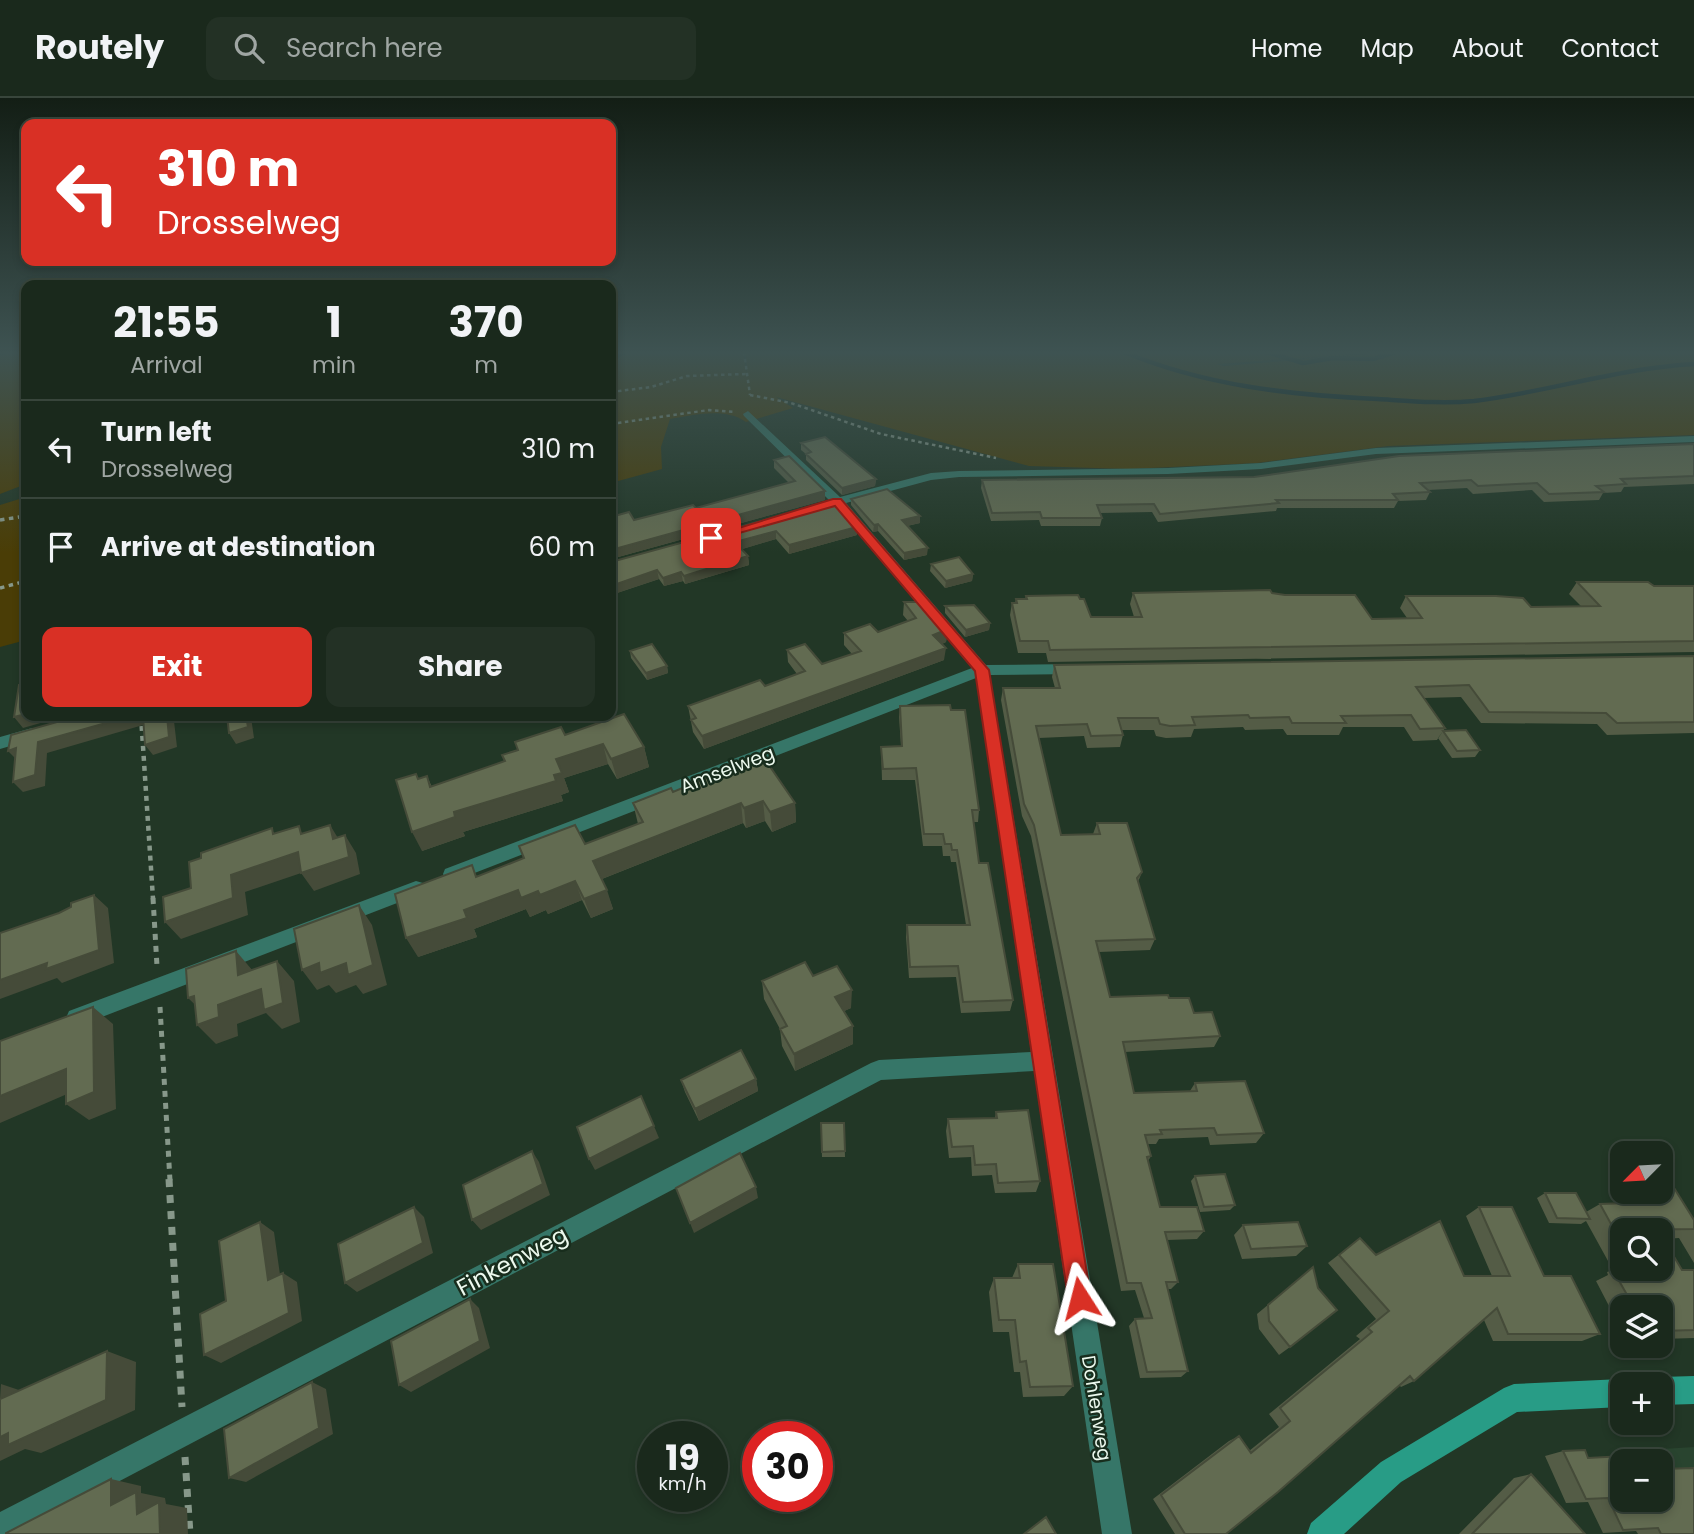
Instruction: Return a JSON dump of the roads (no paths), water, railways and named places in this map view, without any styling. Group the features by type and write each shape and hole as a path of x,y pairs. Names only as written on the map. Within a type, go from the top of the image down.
{"street":[{"path":"753,419 837,501 982,670 1094,669"},
{"path":"811,509 931,477 1168,471 1261,466 1376,451 1694,439"},
{"name":"Amselweg","path":"61,1023 982,670"},
{"name":"Dohlenweg","path":"982,670 1117,1534"},
{"path":"0,743 52,727"},
{"name":"Finkenweg","path":"0,1528 879,1070 1042,1061"},
{"path":"1673,1391 1694,1390"},
{"path":"1322,1534 1391,1472 1514,1398 1610,1394"}]}
